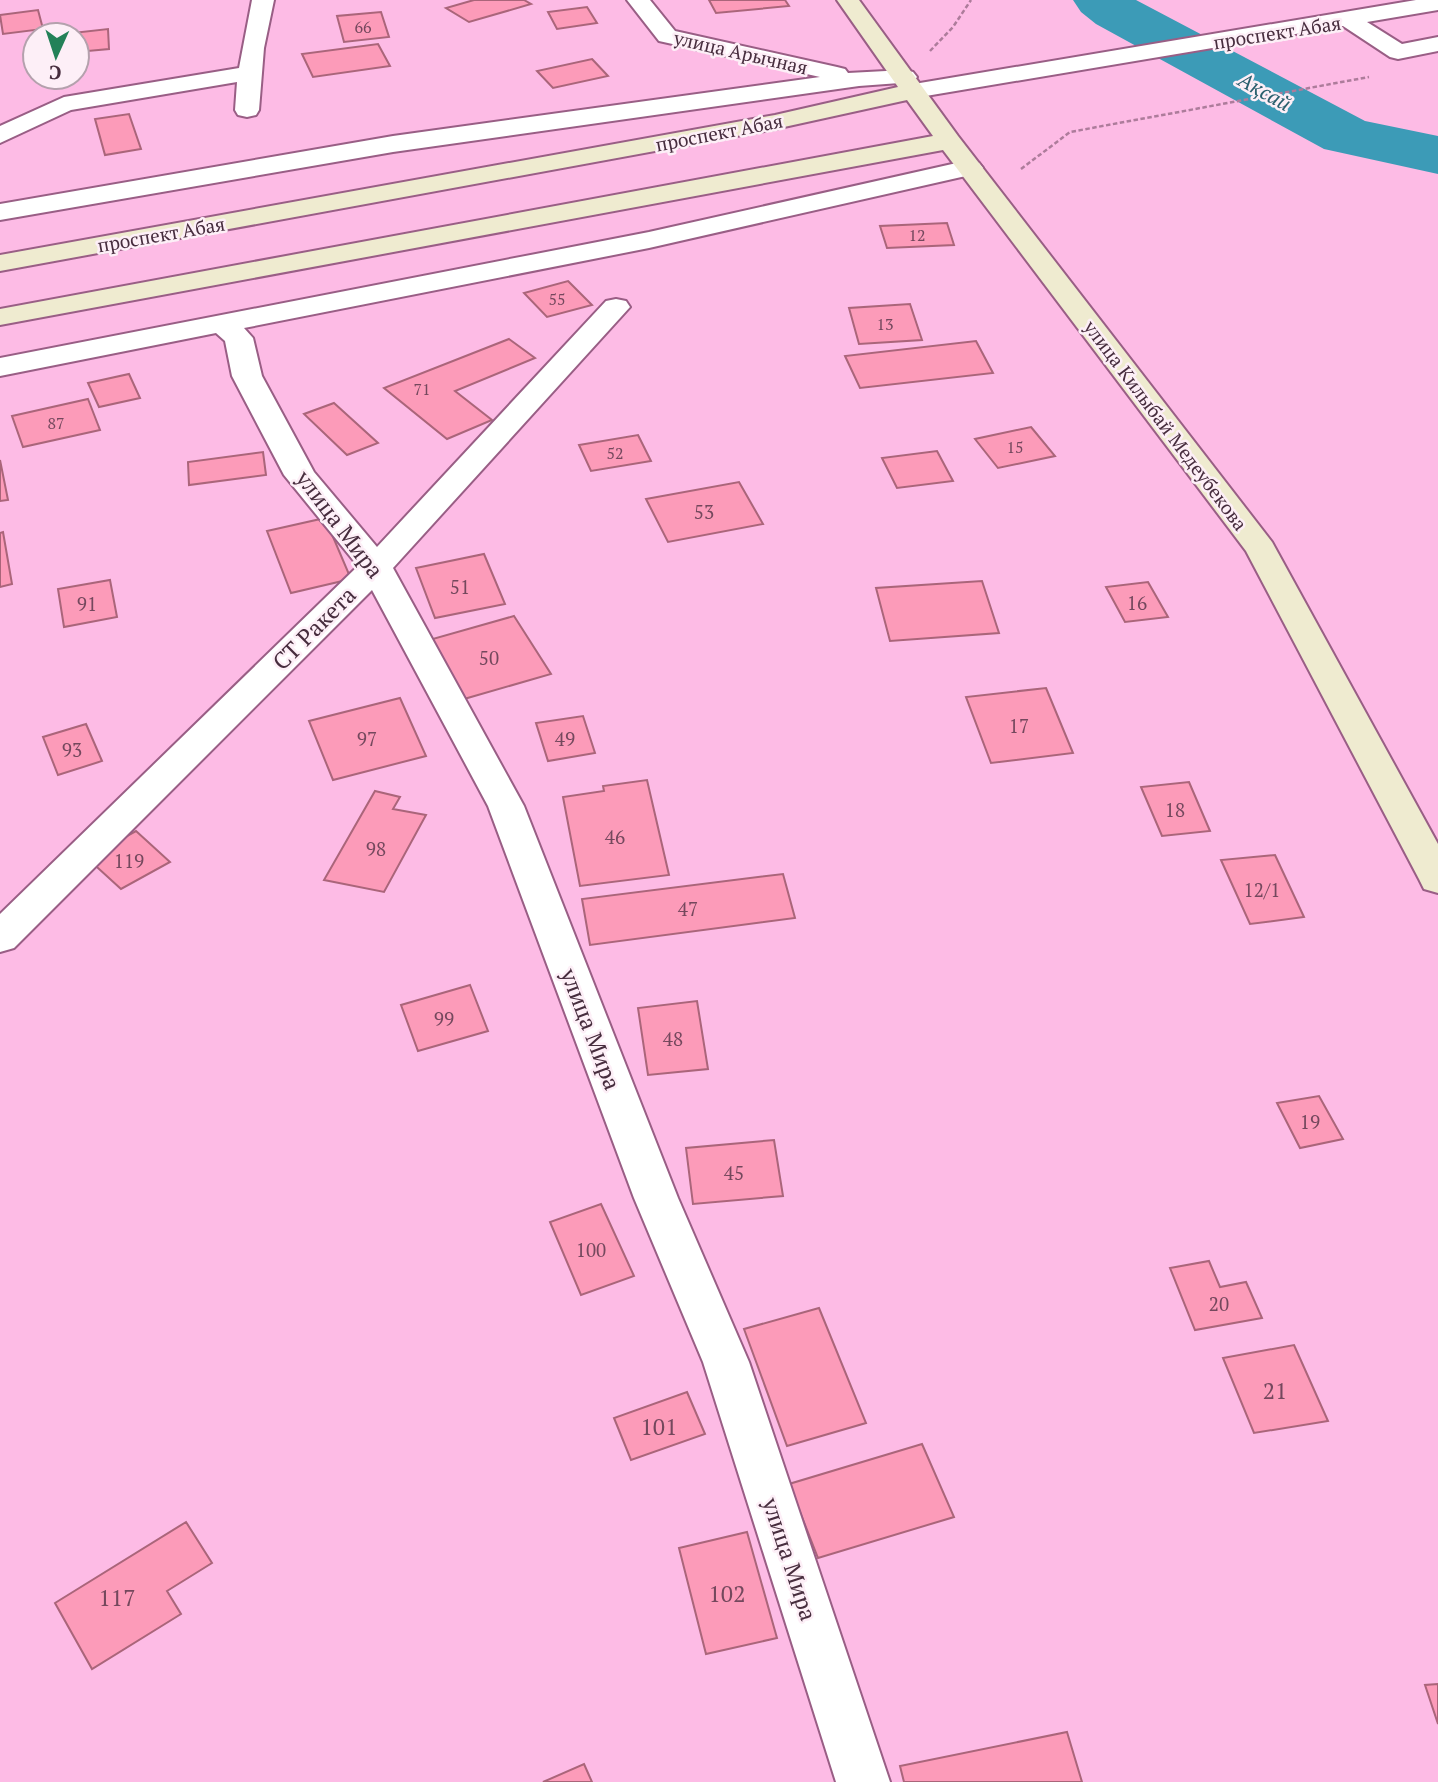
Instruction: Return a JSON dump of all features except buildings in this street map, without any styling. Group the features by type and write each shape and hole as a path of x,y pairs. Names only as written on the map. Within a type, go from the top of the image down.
{"main road":[{"name":"улица Килыбай Медеубекова","path":"848,0 949,141 1261,549 1438,879"},
{"name":"проспект Абая","path":"0,263 762,124 910,84"},
{"path":"0,317 949,141"}],"street":[{"path":"247,110 252,48 263,0"},
{"name":"улица Арычная","path":"638,0 667,36 859,79"},
{"name":"проспект Абая","path":"910,84 1012,74 1349,20 1438,3"},
{"path":"1349,20 1398,52 1438,44"},
{"path":"0,136 64,104 250,73"},
{"path":"0,212 393,144 859,79 910,84"},
{"path":"0,367 649,240 970,168"},
{"name":"СТ Ракета","path":"0,937 376,567 616,307"},
{"name":"улица Мира","path":"223,325 239,338 247,376 300,475 376,567 506,806 656,1198 726,1362 863,1782"}],"path":[{"path":"953,27 971,0"},
{"path":"989,193 1074,131 1379,75"}],"waterway":[{"name":"Ақсай","path":"1101,0 1116,12 1346,136 1438,155"}]}
